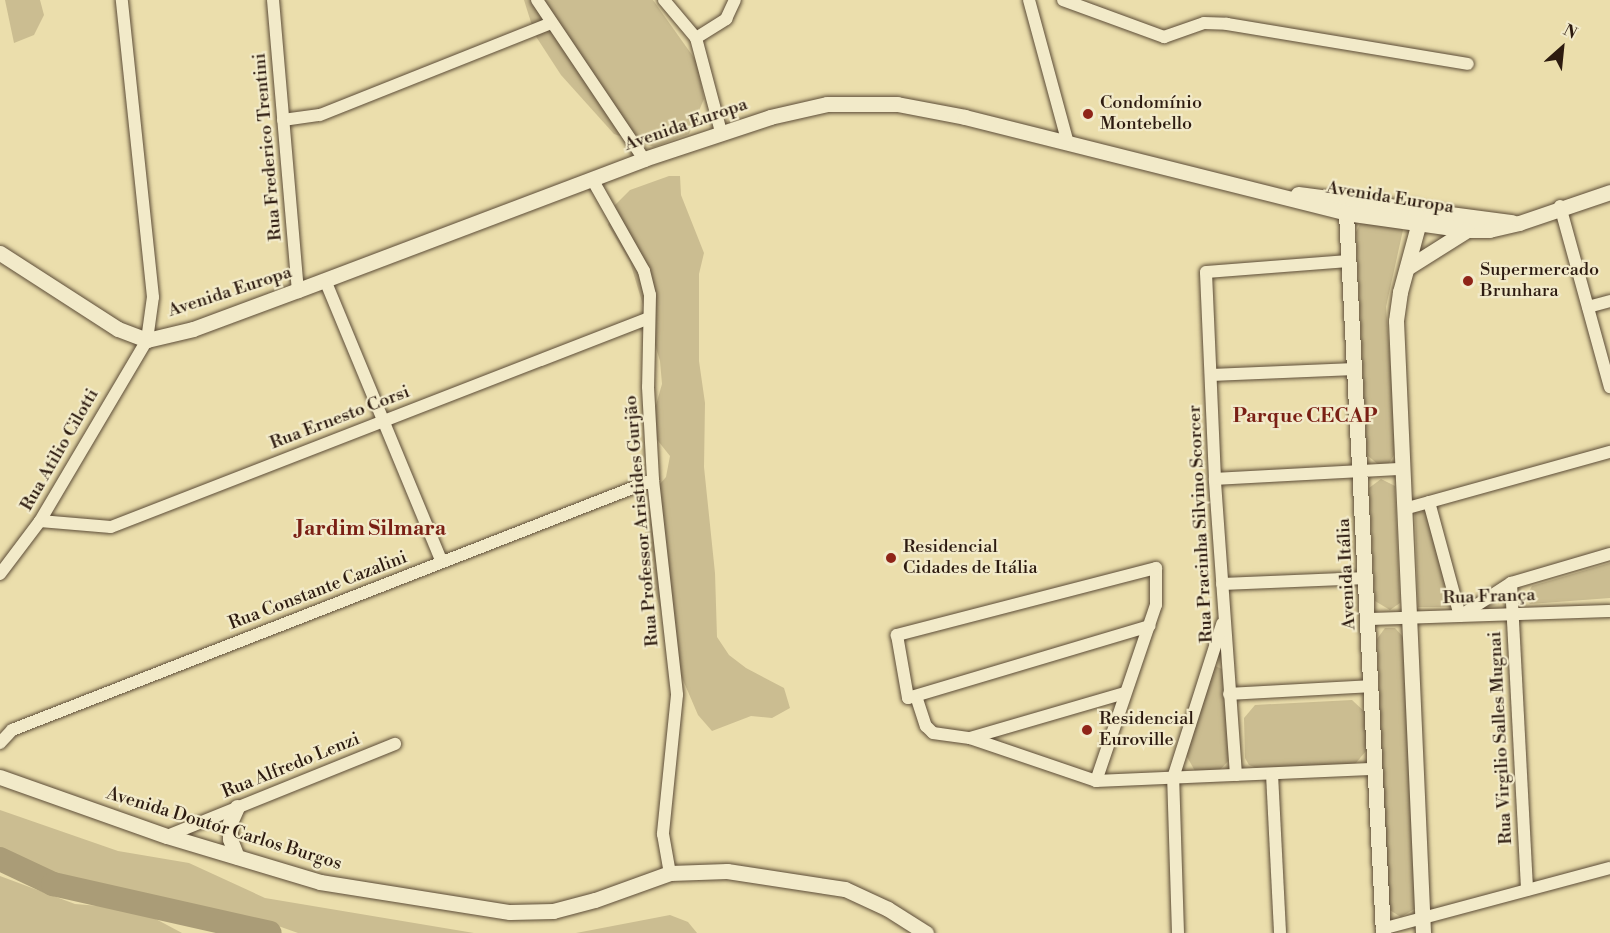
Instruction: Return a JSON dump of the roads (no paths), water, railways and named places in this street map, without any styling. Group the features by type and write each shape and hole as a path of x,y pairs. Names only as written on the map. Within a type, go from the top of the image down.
{"street":[{"path":"0,254 118,329 147,340 153,297 122,0"},
{"name":"Rua Frederico Trentini","path":"273,0 298,290"},
{"path":"537,0 550,23 644,159"},
{"path":"664,0 696,38 721,132"},
{"path":"696,38 726,19 735,0"},
{"path":"1029,0 1067,140"},
{"path":"1063,0 1164,37 1204,23 1227,24 1468,64"},
{"path":"283,120 320,115 550,23"},
{"name":"Avenida Europa","path":"147,340 193,329 721,132 827,104 897,104 1067,140 1346,213 1467,230 1489,230 1519,223 1560,206 1610,192"},
{"name":"Rua Professor Aristides Gurjão","path":"592,179 644,271 650,295 653,480 677,696 663,834 670,873"},
{"name":"Avenida Europa","path":"1257,191 1380,202 1519,223"},
{"path":"1346,213 1353,205 1380,202"},
{"path":"1560,206 1610,387"},
{"path":"1413,207 1419,222 1396,321 1422,926"},
{"name":"Avenida Itália","path":"1346,213 1367,578 1382,931"},
{"path":"1407,268 1467,230"},
{"name":"Rua Pracinha Silvino Scorcer","path":"1236,775 1215,479 1206,272 1349,261"},
{"path":"325,280 442,562"},
{"path":"1588,307 1610,302"},
{"name":"Rua Ernesto Corsi","path":"40,521 111,527 650,318"},
{"name":"Rua Atilio Cilotti","path":"0,574 40,521 147,340"},
{"path":"1211,375 1355,369"},
{"path":"1404,508 1610,452"},
{"path":"1215,479 1402,469"},
{"name":"Rua Constante Cazalini","path":"0,742 12,730 653,480"},
{"path":"1429,502 1460,616 1511,583 1610,554"},
{"path":"1096,781 1125,693 1149,626 1156,605 1156,568 897,635 908,698 1149,626"},
{"path":"1222,584 1367,578"},
{"name":"Rua Virgilio Salles Mugnai","path":"1511,583 1527,890"},
{"name":"Rua França","path":"1369,619 1610,610"},
{"path":"1178,933 1173,778 1224,620"},
{"path":"1229,694 1372,686"},
{"path":"970,738 1125,693"},
{"path":"915,696 926,726 933,733 970,738 1096,781 1376,769"},
{"name":"Rua Alfredo Lenzi","path":"167,836 396,744"},
{"path":"1272,774 1280,933"},
{"name":"Avenida Doutor Carlos Burgos","path":"0,777 167,836 320,882 510,912 554,910 595,900 670,873 726,871 845,889 888,909 926,933"},
{"path":"237,807 230,839 237,857"},
{"path":"1382,931 1422,926 1527,890 1610,868"}],"waterway":[{"path":"0,859 53,884 270,933"}],"place":[{"name":"Condomínio Montebello","path":"1088,114"},
{"name":"Supermercado Brunhara","path":"1468,281"},
{"name":"Residencial Cidades de Itália","path":"891,558"},
{"name":"Residencial Euroville","path":"1087,730"}],"district":[{"name":"Parque CECAP","path":"1305,416"},
{"name":"Jardim Silmara","path":"371,529"}]}
